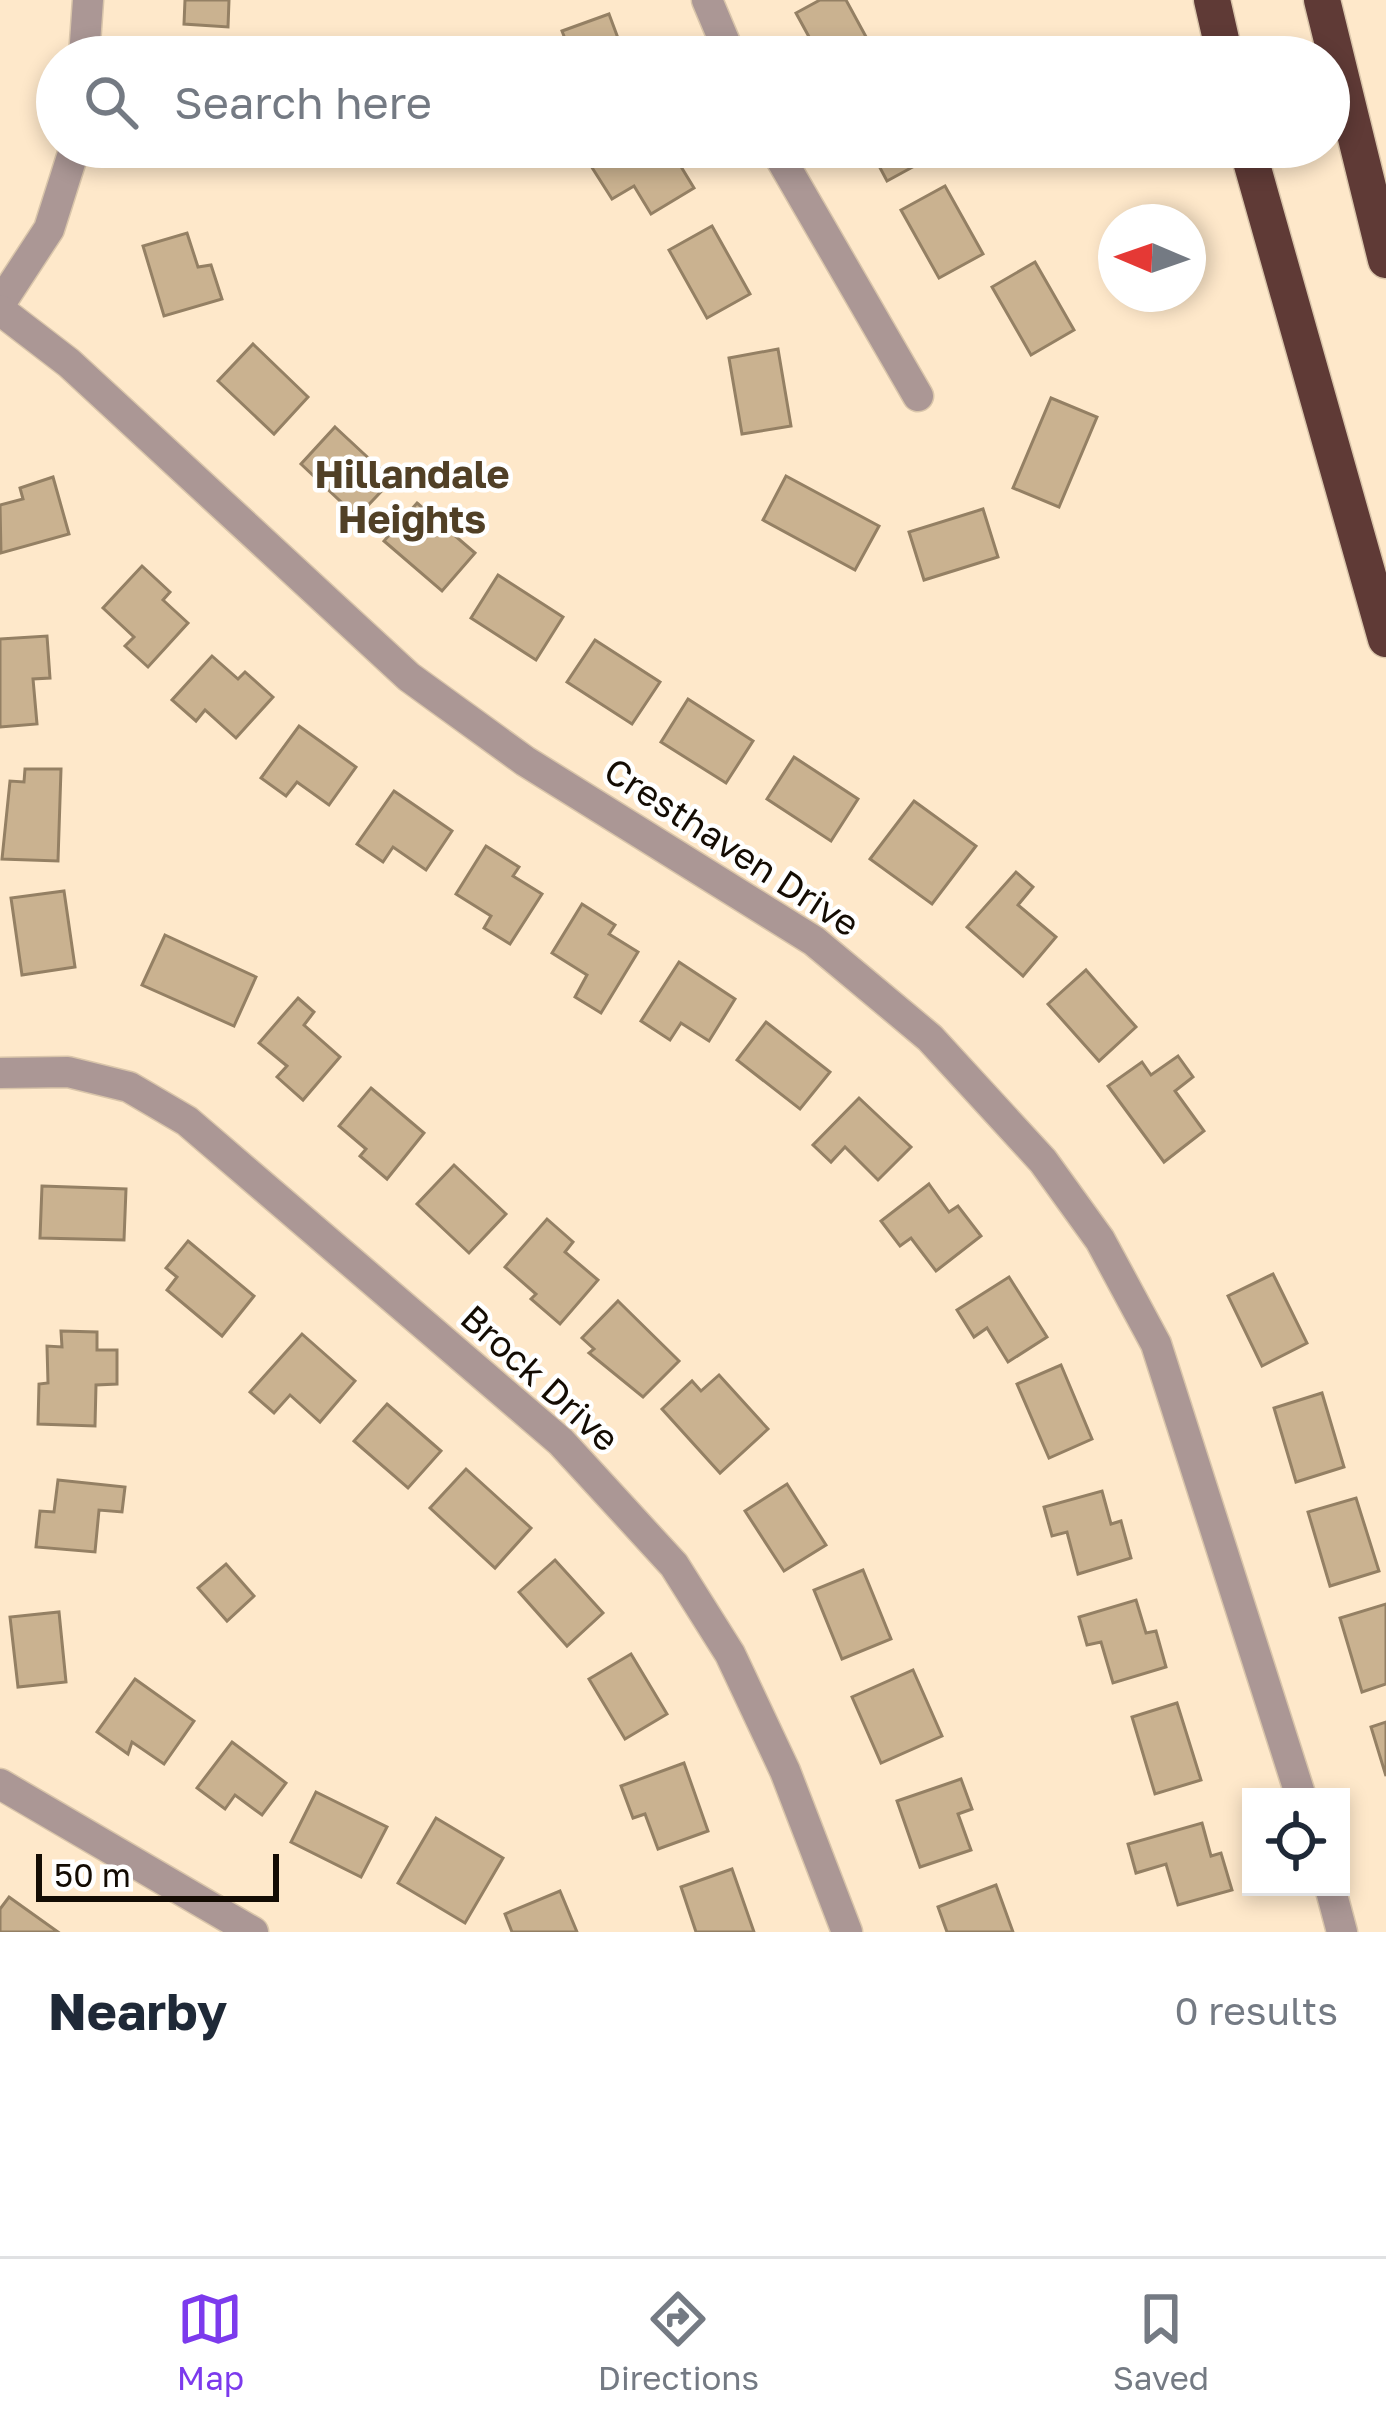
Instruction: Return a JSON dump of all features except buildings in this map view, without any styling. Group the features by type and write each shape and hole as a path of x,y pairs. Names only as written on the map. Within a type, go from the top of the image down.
{"highway":[{"path":"1212,0 1221,36"},
{"path":"1322,0 1331,36"},
{"path":"1350,114 1386,260"},
{"path":"1253,168 1386,639"}],"street":[{"path":"85,36 88,0"},
{"path":"707,0 722,36"},
{"path":"0,307 49,229 68,168"},
{"path":"786,168 918,396"},
{"name":"Cresthaven Drive","path":"0,307 69,363 409,677 525,761 814,941 930,1038 1043,1161 1100,1240 1156,1344 1298,1788"},
{"name":"Brock Drive","path":"0,1073 68,1072 129,1087 187,1121 561,1442 674,1565 730,1654 785,1771 847,1932"},
{"path":"0,1784 254,1932"},
{"path":"1332,1896 1342,1932"}],"district":[{"name":"Hillandale Heights","path":"412,496"}]}
